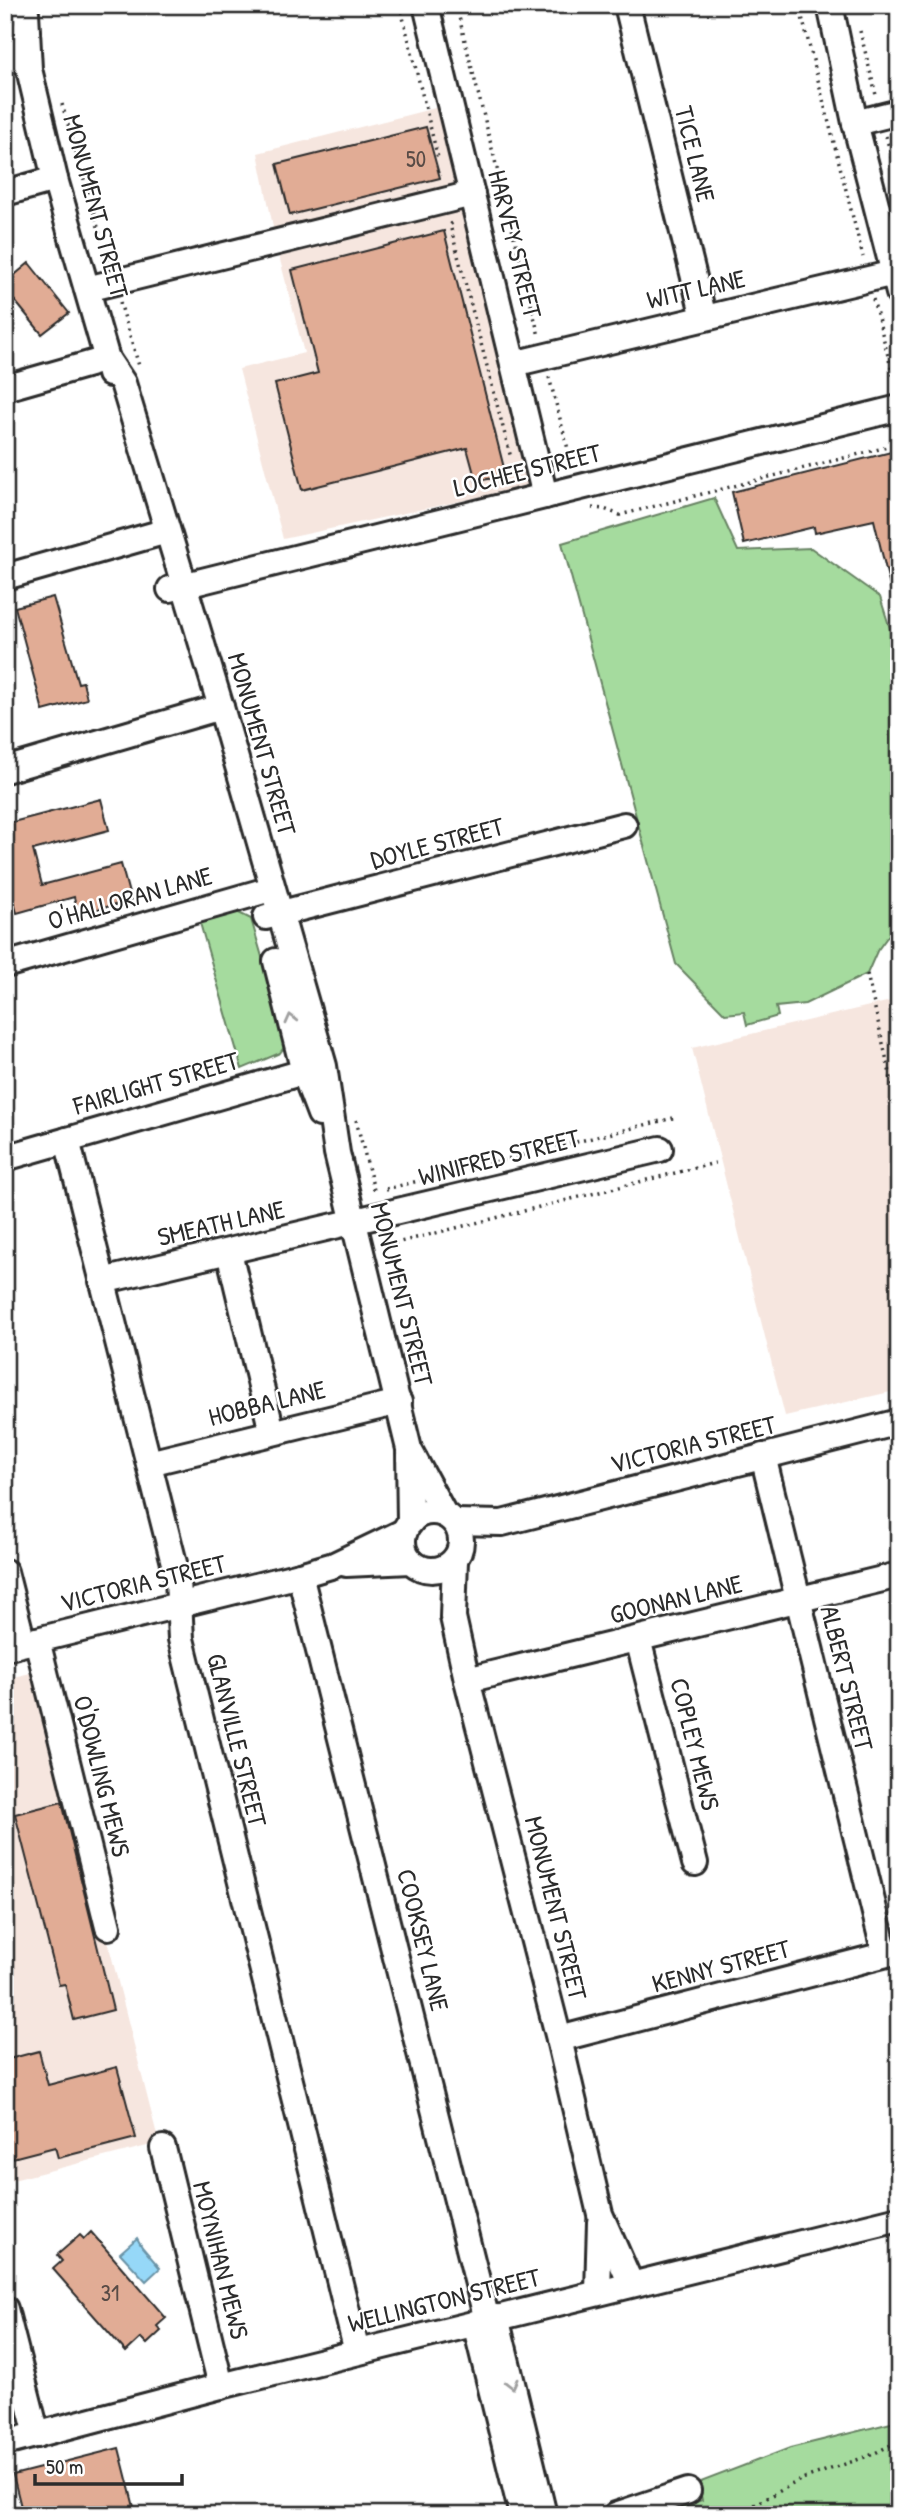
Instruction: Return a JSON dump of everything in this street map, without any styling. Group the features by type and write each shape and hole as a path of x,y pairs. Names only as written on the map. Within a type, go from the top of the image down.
{"street":[{"name":"HARVEY STREET","path":"426,5 461,197 513,364 545,496"},
{"name":"TICE LANE","path":"627,5 704,318"},
{"path":"830,5 855,123 896,283"},
{"path":"5,28 19,19 27,8"},
{"name":"MONUMENT STREET","path":"27,8 29,69 55,178 107,359 123,383 160,533 214,709 337,1153 409,1449 407,1527"},
{"name":"MONUMENT STREET","path":"5,28 29,69"},
{"path":"855,123 899,112"},
{"path":"5,193 55,178"},
{"path":"87,289 461,197"},
{"name":"WITT LANE","path":"513,364 704,318 896,283"},
{"path":"5,387 107,359"},
{"name":"LOCHEE STREET","path":"177,588 899,408"},
{"path":"5,577 160,533"},
{"path":"5,770 214,709"},
{"name":"DOYLE STREET","path":"272,916 624,825"},
{"name":"O'HALLORAN LANE","path":"5,965 263,891"},
{"name":"FAIRLIGHT STREET","path":"5,1158 314,1069"},
{"name":"GLANVILLE STREET","path":"67,1140 178,1579 180,1631 184,1652 357,2353"},
{"name":"WINIFRED STREET","path":"353,1223 660,1149"},
{"name":"SMEATH LANE","path":"102,1281 353,1223"},
{"path":"229,1252 272,1432"},
{"name":"HOBBA LANE","path":"149,1463 399,1402"},
{"name":"VICTORIA STREET","path":"449,1518 502,1523 899,1422"},
{"name":"MONUMENT STREET","path":"409,1449 449,1518"},
{"name":"ALBERT STREET","path":"763,1456 798,1600 892,1952"},
{"path":"425,1513 449,1518 460,1530 458,1553 440,1569 417,1565 404,1547 407,1527 425,1513"},
{"name":"VICTORIA STREET","path":"458,1553 502,1523"},
{"name":"VICTORIA STREET","path":"22,1644 334,1565 407,1527"},
{"name":"MONUMENT STREET","path":"458,1553 453,1617 467,1680 559,2039 600,2214 631,2284"},
{"name":"VICTORIA STREET","path":"334,1565 417,1565"},
{"name":"MONUMENT STREET","path":"417,1565 453,1617"},
{"name":"O'DOWLING MEWS","path":"5,1572 22,1644 108,1927"},
{"name":"COOKSEY LANE","path":"300,1575 486,2320"},
{"name":"GOONAN LANE","path":"467,1680 899,1575"},
{"name":"COPLEY MEWS","path":"638,1639 695,1863"},
{"name":"KENNY STREET","path":"559,2039 892,1952"},
{"name":"MOYNIHAN MEWS","path":"163,2148 221,2386"},
{"name":"MONUMENT STREET","path":"598,2292 600,2214"},
{"name":"WELLINGTON STREET","path":"5,2443 221,2386 899,2219"},
{"path":"5,2309 37,2435"},
{"path":"486,2320 522,2515"},
{"path":"486,2320 544,2515"},
{"path":"616,2515 688,2491"}],"path":[{"path":"400,5 439,159"},
{"path":"61,101 142,377"},
{"path":"461,197 450,225 512,460"},
{"path":"581,508 604,509 620,515 899,444"},
{"path":"867,974 899,1114"},
{"path":"354,1111 388,1247 715,1163"},
{"path":"374,1192 673,1118"},
{"path":"736,2515 802,2479 870,2455 899,2441"}],"shaded area":[{"path":"447,105 540,484 283,539 239,369 304,353 279,256 258,153"},
{"path":"899,999 899,1390 785,1416 692,1048"},
{"path":"39,1671 159,2143 5,2182 5,1679"}],"green space":[{"path":"714,498 738,551 811,548 880,597 899,657 899,921 877,951 867,974 805,1004 776,1007 778,1016 747,1025 744,1012 725,1014 676,964 562,543"},
{"path":"237,912 251,919 287,1043 280,1053 242,1069 200,923"},
{"path":"899,2421 899,2515 657,2515 702,2500 698,2483 790,2448"}],"water":[{"path":"137,2238 160,2268 146,2281 120,2253"}],"building":[{"path":"426,127 440,178 290,215 277,164"},
{"path":"444,231 506,476 476,481 467,448 302,490 275,384 318,373 292,270"},
{"path":"29,263 69,313 42,334 15,301 5,309 5,283"},
{"path":"899,450 899,599 893,599 874,520 815,533 814,527 744,544 732,492"},
{"path":"53,597 78,683 83,682 87,699 43,711 15,607"},
{"path":"101,799 109,830 33,850 42,885 121,864 131,901 78,914 74,897 17,913 5,869 5,824"},
{"path":"62,1802 113,2010 74,2020 65,1984 59,1985 15,1814"},
{"path":"39,2051 48,2085 117,2067 136,2138 58,2158 55,2147 5,2160 5,2060"},
{"path":"91,2232 166,2318 157,2326 161,2331 147,2344 141,2338 126,2352 53,2269 62,2261 57,2255 80,2235 84,2239"},
{"path":"119,2448 136,2515 23,2515 13,2475"}]}
